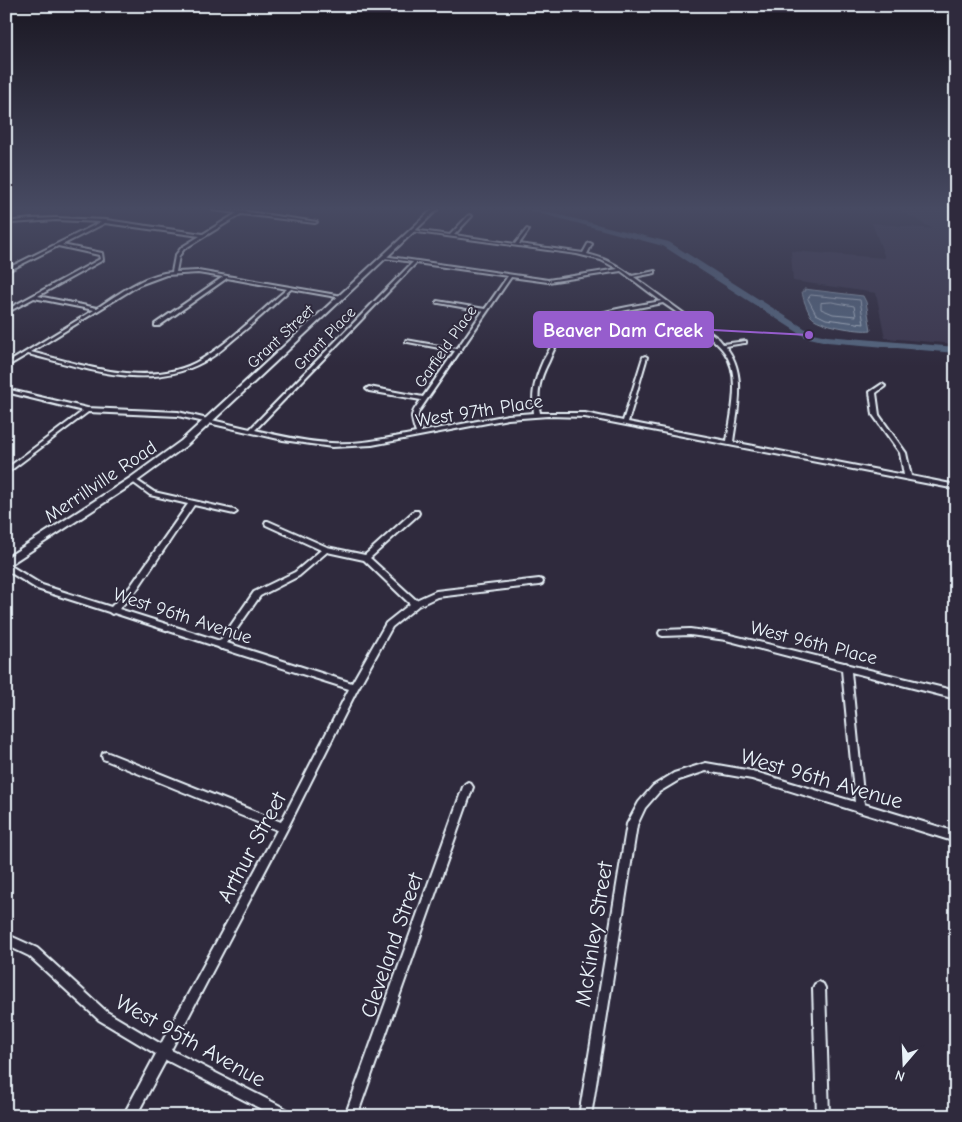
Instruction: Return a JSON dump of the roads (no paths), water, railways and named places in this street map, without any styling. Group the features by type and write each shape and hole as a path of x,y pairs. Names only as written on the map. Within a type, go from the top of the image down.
{"street":[{"path":"6,271 25,261"},
{"path":"6,312 100,261"},
{"path":"174,273 176,261"},
{"name":"Grant Street","path":"209,421 379,261"},
{"path":"411,261 548,281 565,280 622,270"},
{"path":"608,261 722,344 736,370 730,443"},
{"name":"Grant Place","path":"251,431 415,262"},
{"path":"6,366 146,280 174,273 198,272 342,297"},
{"path":"630,277 654,272"},
{"name":"Garfield Place","path":"419,434 414,420 416,411 510,276"},
{"path":"157,325 226,277"},
{"path":"28,353 134,376 170,373 188,368 208,357 290,288"},
{"path":"35,297 98,309"},
{"path":"537,414 533,397 538,377 556,341 566,330 584,320 665,301"},
{"path":"439,302 485,310"},
{"path":"408,342 457,350"},
{"path":"722,344 744,342"},
{"path":"625,422 645,357"},
{"path":"882,386 873,392 876,415 903,453 908,478"},
{"path":"369,389 423,399"},
{"name":"West 97th Place","path":"6,390 87,410 168,413 302,442 332,445 372,443 508,417 537,414 585,415 956,487"},
{"path":"6,472 87,410"},
{"name":"Merrillville Road","path":"6,565 133,480 184,443 209,421"},
{"path":"133,480 152,494 234,512"},
{"path":"112,611 133,589 192,503"},
{"path":"366,558 416,513"},
{"path":"268,523 326,549 366,558 415,604"},
{"path":"221,646 257,594 297,574 326,549"},
{"name":"West 96th Avenue","path":"6,565 40,587 354,687"},
{"name":"Arthur Street","path":"129,1116 283,828 354,687 390,625 415,604 436,594 539,582"},
{"name":"West 96th Place","path":"663,633 690,632 726,636 956,695"},
{"path":"846,666 860,807"},
{"path":"106,756 283,828"},
{"name":"West 96th Avenue","path":"677,776 706,767 752,776 956,837"},
{"name":"McKinley Street","path":"585,1116 632,824 642,805 656,789 677,776"},
{"name":"Cleveland Street","path":"352,1116 468,787"},
{"name":"West 95th Avenue","path":"6,938 33,952 103,1016 163,1052 288,1116"},
{"path":"819,988 823,1116"}],"water":[{"path":"804,289 863,296 866,302 871,330 839,327 815,319 811,316 805,304 802,291 805,291"}],"waterway":[{"path":"693,261 809,335 827,339 956,350"}],"place":[{"name":"Beaver Dam Creek","path":"809,335"}]}
